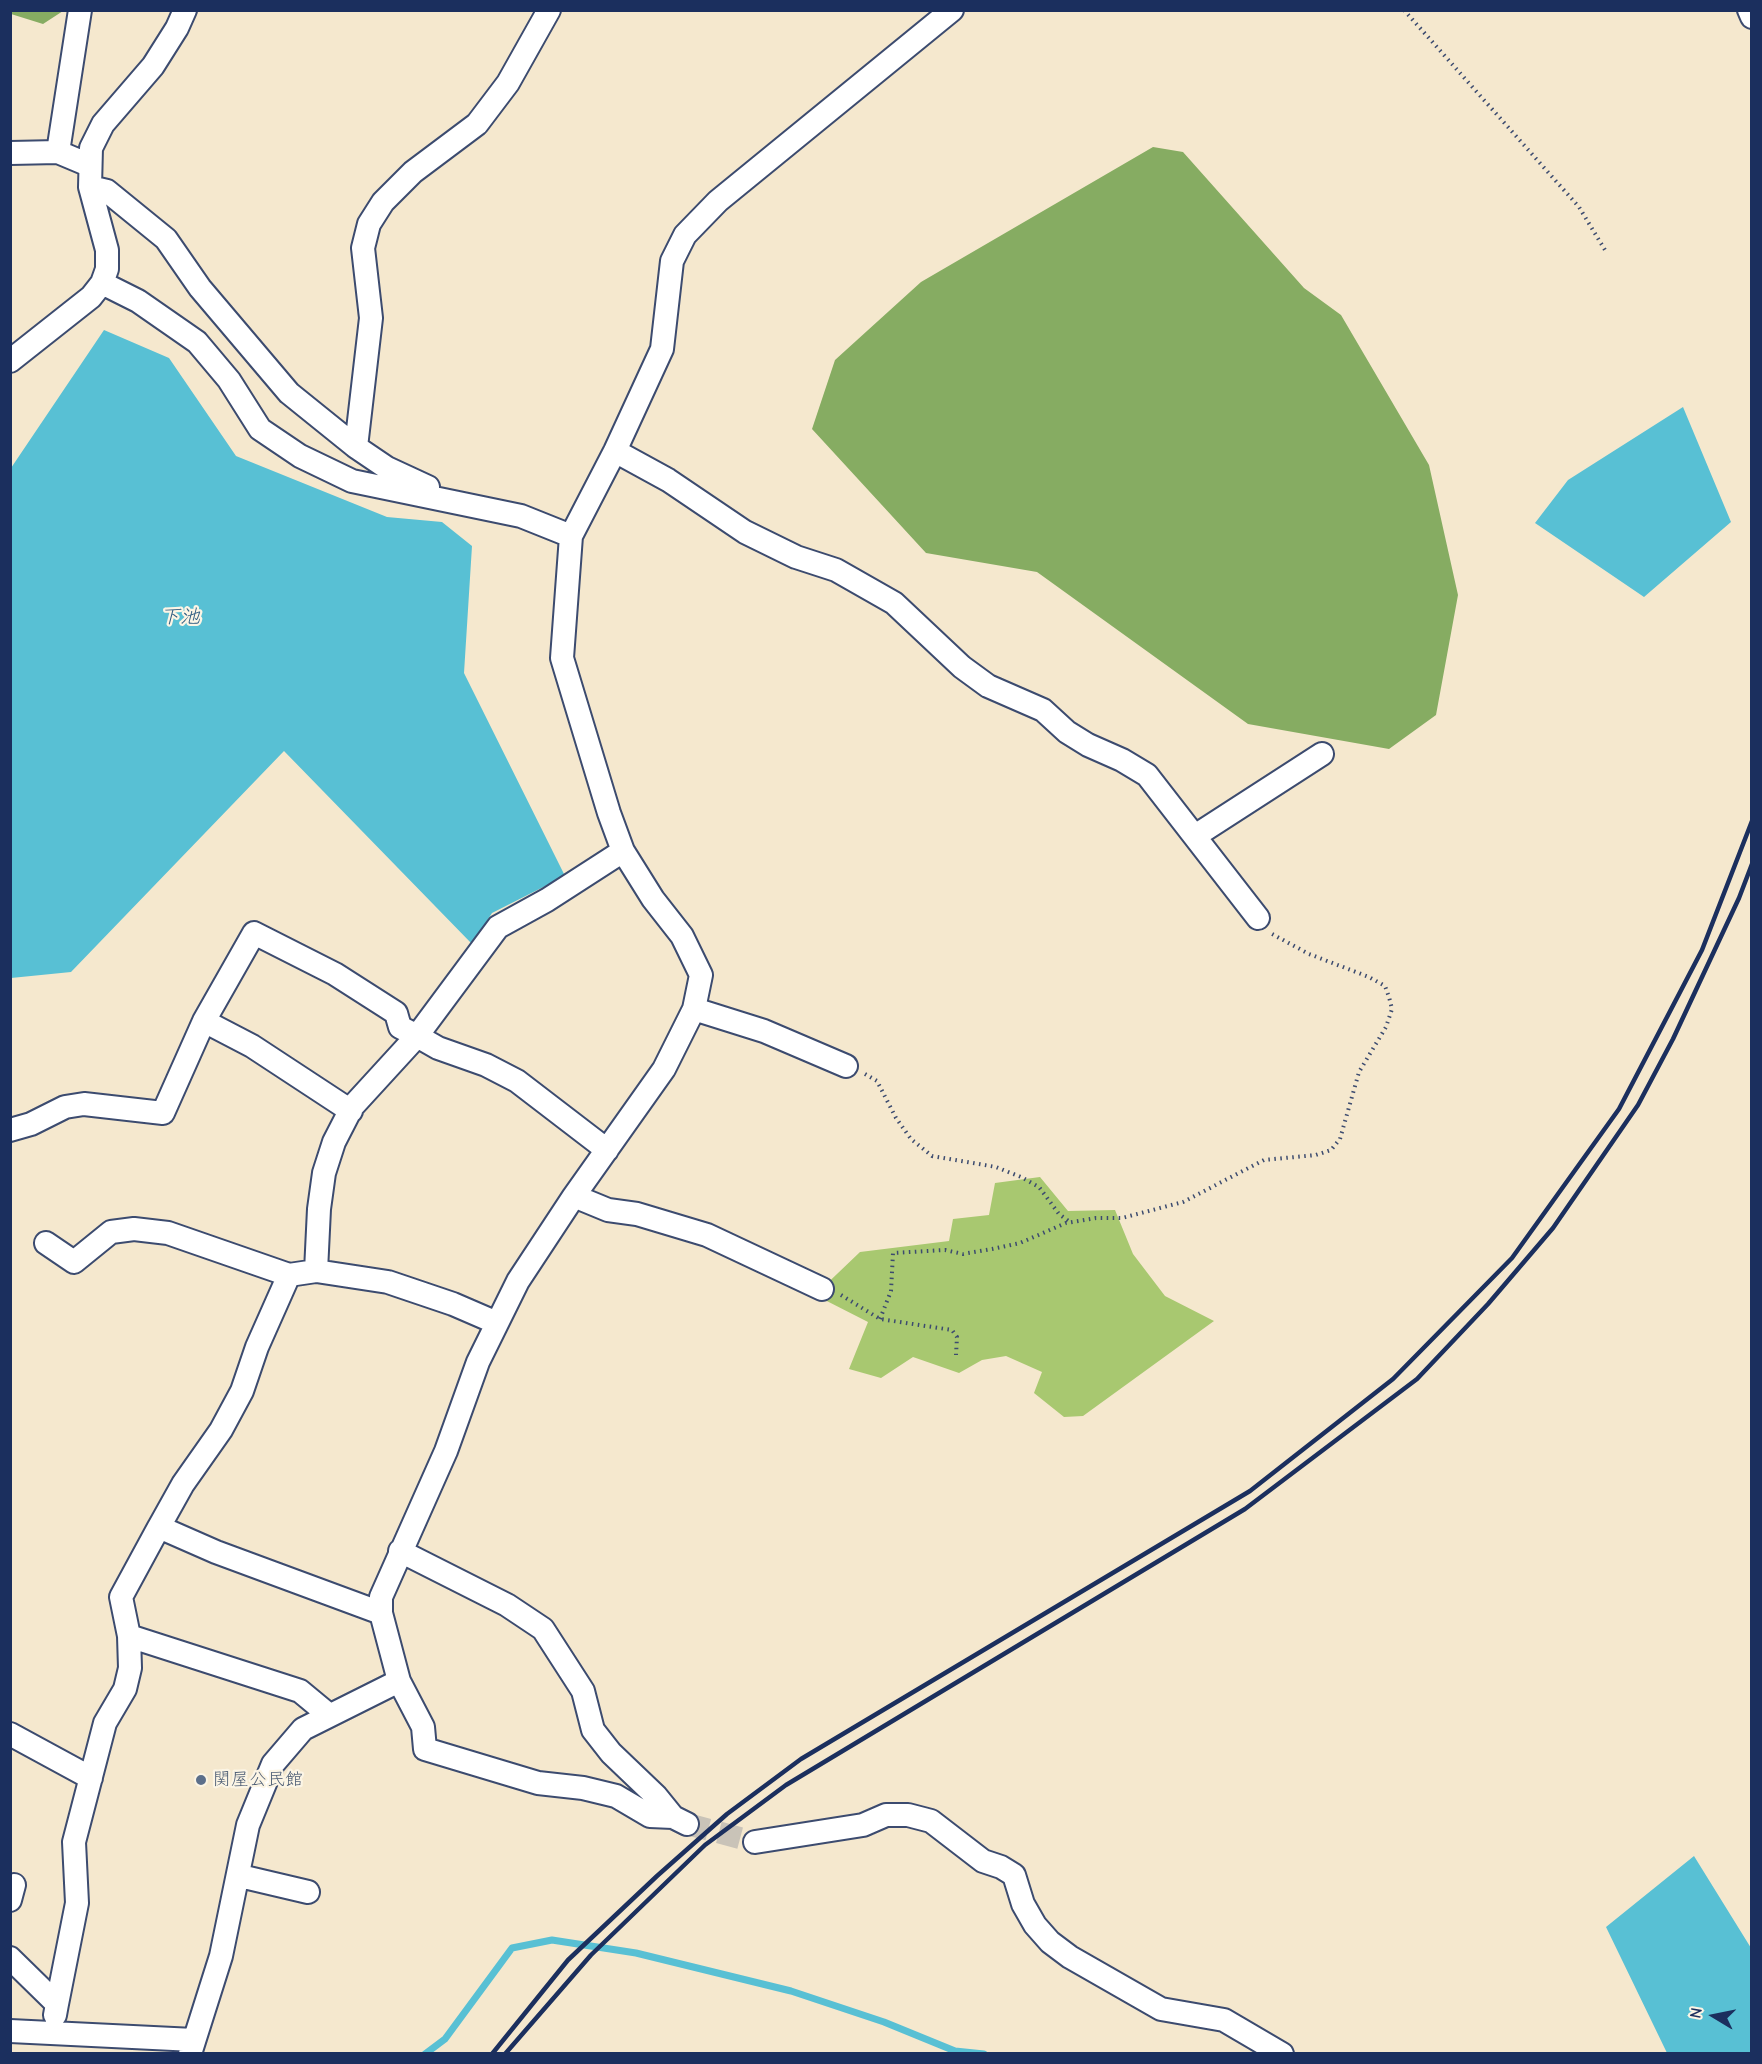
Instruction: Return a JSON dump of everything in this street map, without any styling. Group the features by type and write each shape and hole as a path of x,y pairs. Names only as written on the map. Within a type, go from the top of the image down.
{"street":[{"path":"58,152 80,10"},
{"path":"10,361 91,297 102,283 107,269 107,250 89,176 92,148 103,124 153,66 177,28 185,10"},
{"path":"356,447 371,318 363,248 369,224 383,202 413,172 477,123 508,83 549,10"},
{"path":"400,1551 507,1605 543,1629 583,1691 593,1730 612,1753 680,1820 650,1816 616,1796 583,1788 538,1783 425,1749 423,1727 399,1681 381,1613 381,1597 400,1551 446,1451 478,1362 518,1281 574,1196 664,1069 694,1009 701,975 682,936 653,899 623,851 609,813 562,658 571,536 615,451 662,349 672,261 685,235 718,201 952,10"},
{"path":"1749,10 1752,17"},
{"path":"10,153 58,152 89,176 166,239 200,288 289,393 356,447 387,468 454,502"},
{"path":"102,283 138,301 197,342 229,380 261,429 300,456 352,481 521,516 571,536"},
{"path":"615,451 668,480 745,532 796,557 837,570 894,603 962,667 988,686 1043,710 1067,732 1147,775 1258,918"},
{"path":"1196,836 1322,754"},
{"path":"316,1271 318,1219 324,1173 334,1142 351,1111 417,1036 498,927 548,900 623,851"},
{"path":"10,1130 31,1124 65,1107 84,1104 163,1113 204,1021 254,933 335,974 396,1013 400,1027 438,1048 486,1065 517,1081 607,1150"},
{"path":"694,1009 764,1031 846,1066"},
{"path":"204,1021 252,1046 351,1111"},
{"path":"574,1196 608,1210 637,1214 707,1235 822,1289"},
{"path":"46,1243 74,1262 111,1232 134,1229 168,1233 289,1275 316,1271 388,1282 453,1304 497,1323"},
{"path":"53,2033 77,1903 74,1842 105,1723 125,1689 130,1668 129,1636 121,1597 183,1484 221,1430 242,1391 257,1347 289,1275"},
{"path":"159,1527 216,1552 381,1613"},
{"path":"129,1636 300,1691 329,1715"},
{"path":"10,2031 192,2047 221,1956 240,1876 249,1825 273,1764 303,1729 399,1681"},
{"path":"10,1734 91,1778"},
{"path":"754,1842 863,1825 886,1815 908,1815 931,1821 984,1861 1001,1866 1014,1875 1023,1904 1035,1925 1050,1942 1070,1957 1161,2009 1224,2020 1282,2054"},
{"path":"240,1876 308,1892"},
{"path":"10,1958 57,2004"}],"path":[{"path":"1404,10 1579,207 1605,250"},
{"path":"880,1319 891,1291 893,1252 945,1250 963,1254 1020,1243 1071,1222 1122,1218 1183,1202 1264,1160 1316,1155 1331,1150 1340,1139 1359,1072 1386,1027 1392,1010 1389,997 1385,986 1369,977 1284,942 1258,924 1258,918"},
{"path":"846,1066 877,1080 896,1118 912,1139 932,1156 996,1167 1021,1177 1039,1187 1059,1214 1071,1222"},
{"path":"822,1289 842,1295 880,1319 952,1330 957,1337 956,1355"}],"green space":[{"path":"10,11 63,11 43,24 11,14"},
{"path":"1153,147 1183,152 1304,288 1341,315 1429,465 1458,595 1436,715 1389,749 1248,724 1037,572 926,553 812,429 835,360 921,282"},
{"path":"1040,1177 1068,1211 1115,1210 1133,1254 1165,1296 1214,1321 1083,1416 1064,1417 1034,1393 1042,1372 1006,1356 982,1360 959,1373 913,1357 881,1378 849,1369 868,1322 815,1295 860,1252 949,1241 953,1219 989,1215 995,1183"}],"water":[{"name":"下池","path":"104,330 169,358 236,456 387,517 442,522 472,546 464,673 565,876 492,913 472,944 284,751 71,972 11,978 11,468"},
{"path":"1683,407 1731,522 1644,597 1535,523 1568,480"},
{"path":"1694,1856 1751,1948 1751,2053 1667,2053 1606,1927"}],"waterway":[{"path":"425,2054 445,2039 512,1948 552,1940 636,1953 791,1991 884,2022 955,2051 984,2054"}],"tunnel":[{"path":"687,1824 755,1842"}],"railway":[{"path":"492,2054 568,1960 727,1814 801,1759 1250,1491 1393,1379 1512,1258 1619,1109 1702,950 1752,821"},
{"path":"505,2054 591,1955 705,1845 786,1785 1245,1509 1417,1379 1488,1304 1553,1228 1638,1105 1673,1039 1739,898 1752,864"}],"place":[{"name":"関屋公民館","path":"201,1780"}]}
